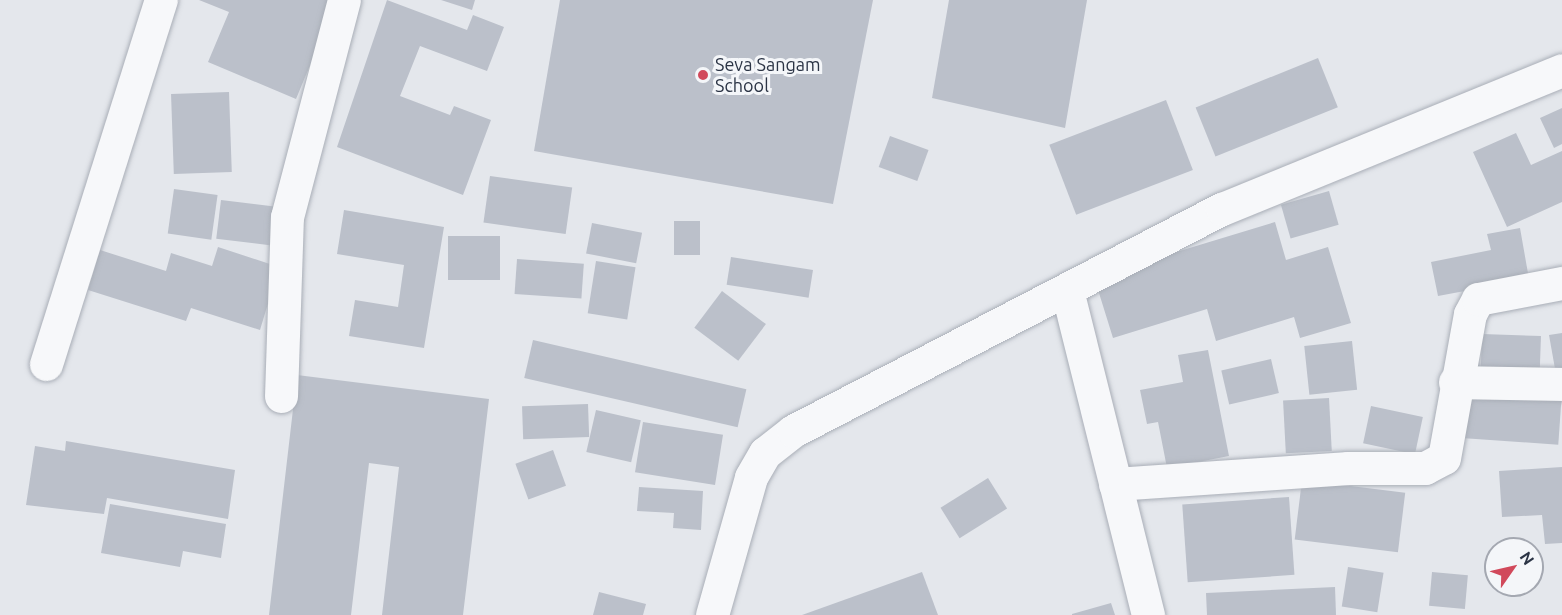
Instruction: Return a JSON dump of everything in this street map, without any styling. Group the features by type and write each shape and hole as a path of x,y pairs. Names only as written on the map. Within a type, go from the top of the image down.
{"street":[{"path":"46,364 161,0"},
{"path":"281,396 287,217 344,0"},
{"path":"712,615 752,477 765,453 793,431 1222,209 1562,70"},
{"path":"1115,484 1348,468 1425,468 1444,458 1455,382 1470,314 1478,299 1562,283"},
{"path":"1067,290 1148,615"},
{"path":"1455,382 1562,384"}],"building":[{"path":"199,0 337,0 296,99 208,62 229,12"},
{"path":"387,0 467,30 473,15 504,27 487,71 420,46 400,96 450,115 454,106 491,120 463,195 337,147"},
{"path":"441,0 475,0 472,10"},
{"name":"Seva Sangam School","path":"560,0 873,0 833,204 534,151"},
{"path":"949,0 1087,0 1065,128 932,98"},
{"path":"1318,58 1338,107 1215,157 1196,107"},
{"path":"229,92 232,172 174,174 171,94"},
{"path":"1166,100 1193,170 1076,215 1049,145"},
{"path":"1562,108 1562,144 1554,148 1540,118"},
{"path":"1516,133 1531,165 1562,151 1562,202 1507,227 1473,152"},
{"path":"890,136 929,150 917,181 879,167"},
{"path":"490,176 572,188 566,234 483,223"},
{"path":"174,189 218,195 211,240 168,234"},
{"path":"1329,191 1339,225 1291,238 1281,205"},
{"path":"221,200 287,208 282,247 216,239"},
{"path":"344,210 444,227 424,348 349,336 355,300 398,307 404,265 337,254"},
{"path":"674,221 700,221 700,255 674,255"},
{"path":"1275,222 1286,260 1328,247 1351,323 1300,338 1294,317 1216,341 1207,309 1113,338 1094,277"},
{"path":"592,223 642,233 636,263 586,253"},
{"path":"1520,228 1529,279 1438,296 1431,262 1491,250 1487,234"},
{"path":"448,236 500,236 500,280 448,280"},
{"path":"218,247 279,267 260,330 191,308 186,321 88,290 100,250 166,271 171,253 212,266"},
{"path":"731,257 813,270 809,298 727,285"},
{"path":"517,259 584,264 581,299 515,294"},
{"path":"596,261 636,267 627,320 588,313"},
{"path":"722,291 766,324 738,361 694,328"},
{"path":"1562,333 1562,380 1557,380 1549,335"},
{"path":"1482,334 1541,336 1540,373 1481,371"},
{"path":"533,340 746,389 738,427 524,378"},
{"path":"1352,341 1357,390 1309,395 1304,346"},
{"path":"1208,350 1229,456 1167,468 1158,422 1147,424 1140,390 1183,382 1178,355"},
{"path":"1271,359 1279,393 1229,405 1221,370"},
{"path":"297,375 489,399 463,615 382,615 399,467 369,463 351,615 269,615"},
{"path":"1465,388 1562,395 1558,445 1462,438"},
{"path":"1329,398 1332,451 1286,453 1283,400"},
{"path":"588,404 589,437 523,439 522,406"},
{"path":"1371,406 1423,417 1415,454 1363,443"},
{"path":"596,410 641,420 631,462 586,452"},
{"path":"643,422 723,435 715,485 635,472"},
{"path":"66,441 235,470 228,519 107,498 104,514 26,505 35,446 65,451"},
{"path":"553,450 566,486 528,499 515,464"},
{"path":"1562,467 1562,543 1545,544 1542,515 1502,517 1499,471"},
{"path":"988,478 1007,509 960,538 941,508"},
{"path":"1302,480 1405,493 1398,552 1295,540"},
{"path":"639,487 703,491 701,530 673,528 674,513 637,511"},
{"path":"1289,497 1294,575 1188,582 1182,504"},
{"path":"110,504 226,524 221,558 183,551 180,567 101,553"},
{"path":"1348,567 1384,573 1377,612 1342,607"},
{"path":"922,572 938,615 802,615"},
{"path":"1432,572 1468,575 1465,609 1429,606"},
{"path":"1335,587 1336,615 1207,615 1206,593"},
{"path":"599,592 646,604 643,615 593,615"},
{"path":"1111,603 1115,615 1072,615 1072,614"}],"place":[{"name":"Seva Sangam School","path":"703,75"}]}
